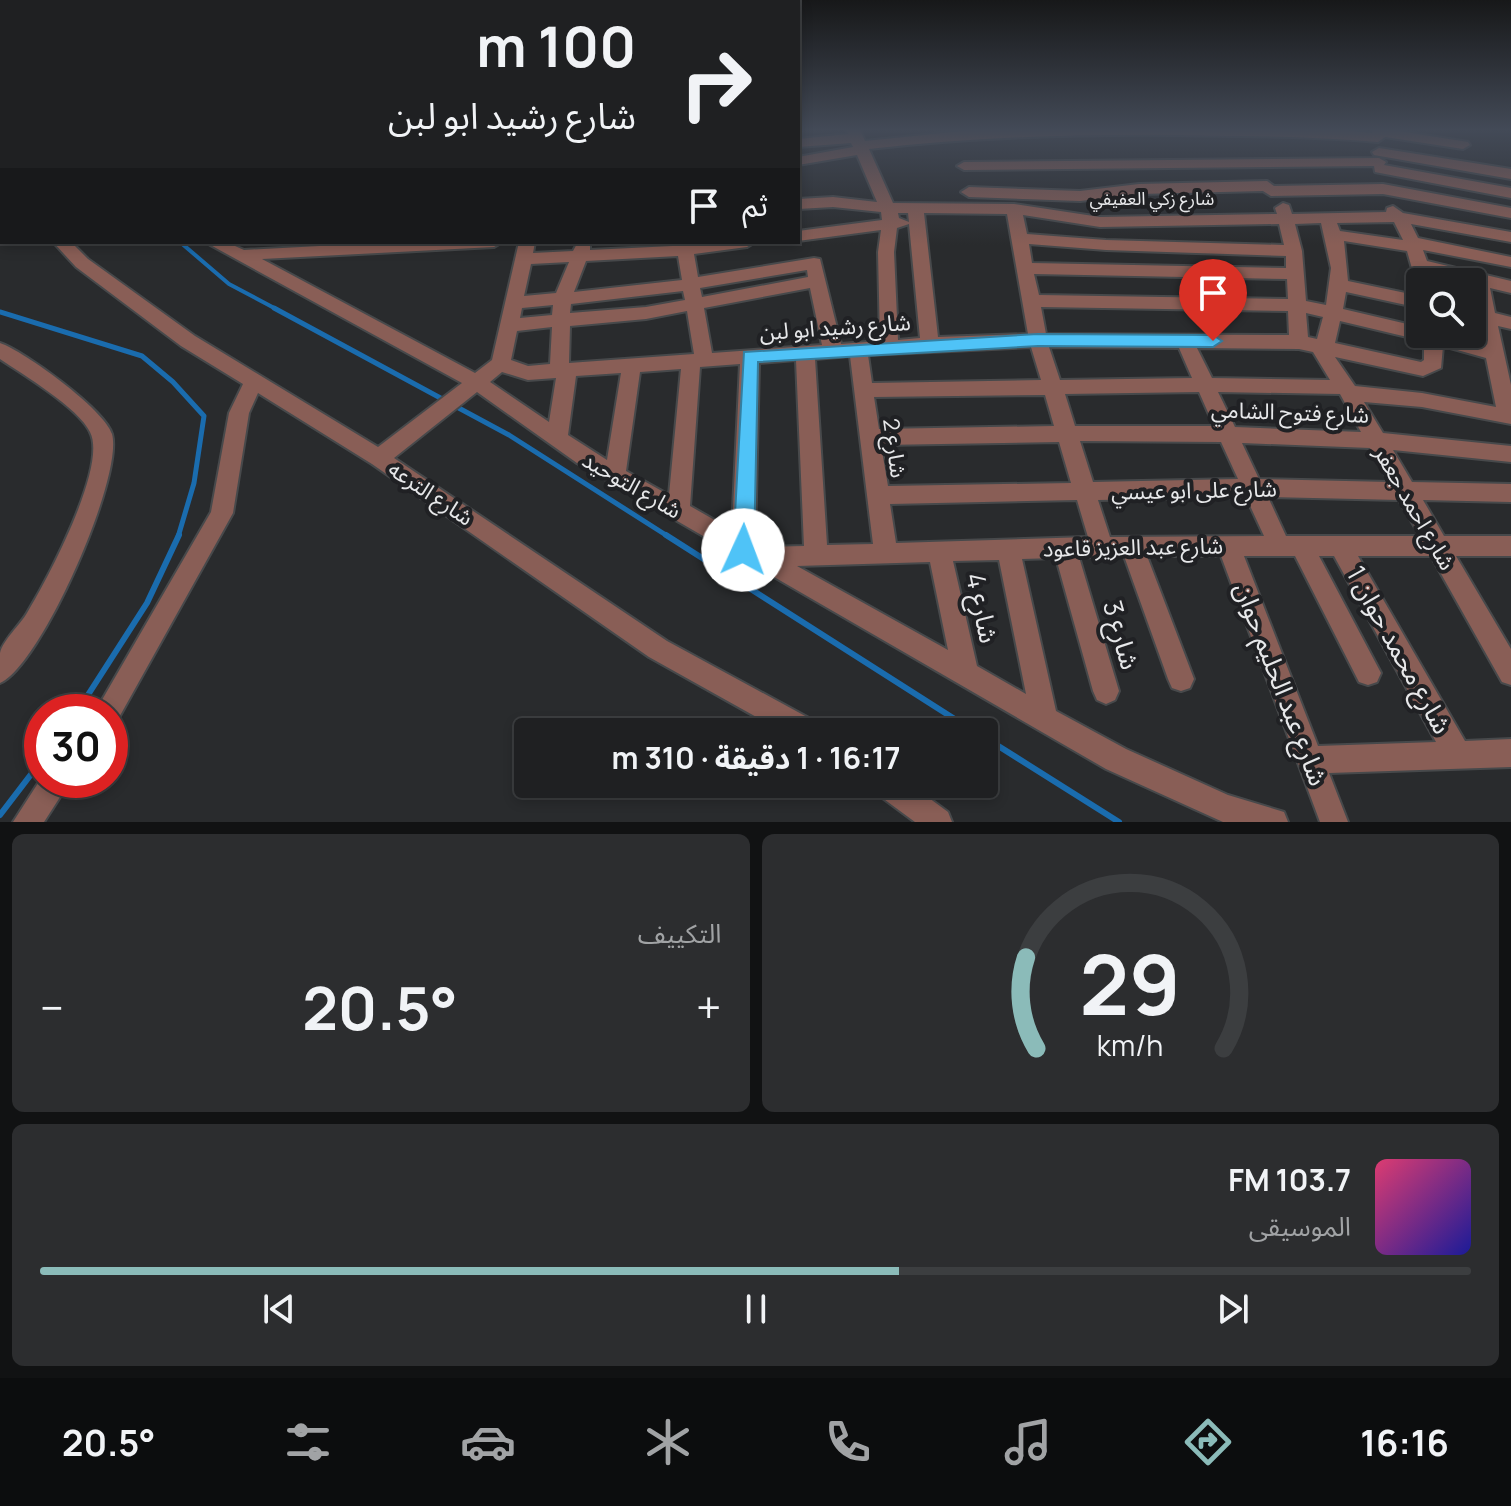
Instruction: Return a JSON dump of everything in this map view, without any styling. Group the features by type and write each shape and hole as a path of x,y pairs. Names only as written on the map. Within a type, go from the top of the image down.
{"street":[{"path":"869,168 889,216 886,252 889,347"},
{"path":"964,168 971,200 1131,191 1383,189 1511,213"},
{"path":"1256,168 1287,217 1294,251 1298,305 1314,344"},
{"path":"1381,168 1383,189 1393,212 1405,222 1417,259"},
{"path":"1440,168 1511,193"},
{"path":"1483,168 1511,174"},
{"path":"1131,191 1149,222"},
{"name":"شارع زكي العفيفي","path":"889,216 916,215 971,200 1100,222 1399,217 1511,237"},
{"path":"800,204 833,202 889,216"},
{"path":"1014,209 1038,340 1102,547"},
{"path":"916,215 930,344"},
{"path":"833,351 816,272 803,235 889,216"},
{"path":"1314,344 1331,313 1341,285 1337,242 1327,217"},
{"path":"1019,238 1106,245 1294,251"},
{"path":"1337,242 1445,268"},
{"name":"شارع الترعه","path":"63,244 82,263 188,341 379,458 658,649 784,718"},
{"name":"شارع التوحيد","path":"217,244 303,286 357,320 475,381 557,440 615,475 1045,720 1174,788 1226,809 1274,822"},
{"path":"241,255 281,248 415,244"},
{"path":"379,458 501,363 525,250 685,250 732,244"},
{"path":"557,440 563,370 562,299 582,249"},
{"path":"679,512 698,360 697,305 685,250"},
{"path":"1417,259 1511,262"},
{"path":"1025,268 1296,274"},
{"path":"514,303 816,272"},
{"path":"509,325 697,305 816,272"},
{"path":"1486,281 1511,287"},
{"path":"1341,285 1406,299"},
{"path":"1031,301 1298,305 1406,330"},
{"path":"1486,318 1511,323"},
{"path":"864,390 1205,385 1347,390 1422,400 1504,418 1510,414 1498,351 1486,329"},
{"name":"شارع رشيد ابو لبن","path":"501,363 521,373 930,344 1038,340 1314,344 1423,369 1434,363 1431,348"},
{"path":"1185,341 1253,488 1368,673"},
{"name":"شارع احمد جعفر","path":"1314,344 1347,390 1511,673"},
{"name":"شارع 2","path":"858,349 886,553"},
{"path":"0,350 41,378 93,422 102,434 104,448 94,495 73,549 41,613 0,671"},
{"path":"805,353 816,555"},
{"path":"749,553 750,356"},
{"path":"615,475 632,364"},
{"path":"118,694 222,513 239,413 253,382"},
{"name":"شارع فتوح الشامي","path":"870,437 1227,432 1375,439 1511,454"},
{"name":"شارع على ابو عيسي","path":"877,495 1253,488 1511,493"},
{"name":"شارع عبد العزيز قاعود","path":"749,553 816,555 1228,545 1511,546"},
{"name":"شارع عبد الحليم حوان","path":"1228,545 1334,822"},
{"path":"1132,546 1181,679"},
{"name":"شارع محمد حوان 1","path":"1340,546 1458,755"},
{"name":"شارع 3","path":"1065,549 1106,691"},
{"path":"1008,550 1045,720"},
{"name":"شارع 4","path":"939,551 966,676"},
{"path":"1310,760 1511,753"},
{"path":"27,822 44,798"},
{"path":"906,798 938,822"}],"waterway":[{"path":"182,244 229,284 278,310"},
{"path":"274,308 446,401"},
{"path":"0,312 142,356 173,382 204,416 194,483 178,537"},
{"path":"455,406 509,435 669,537"},
{"path":"89,694 147,603 179,535"},
{"path":"666,535 953,718"},
{"path":"998,746 1119,822"},
{"path":"0,815 24,784"}],"route":[{"path":"743,550 750,356 1038,340 1213,341"}]}
